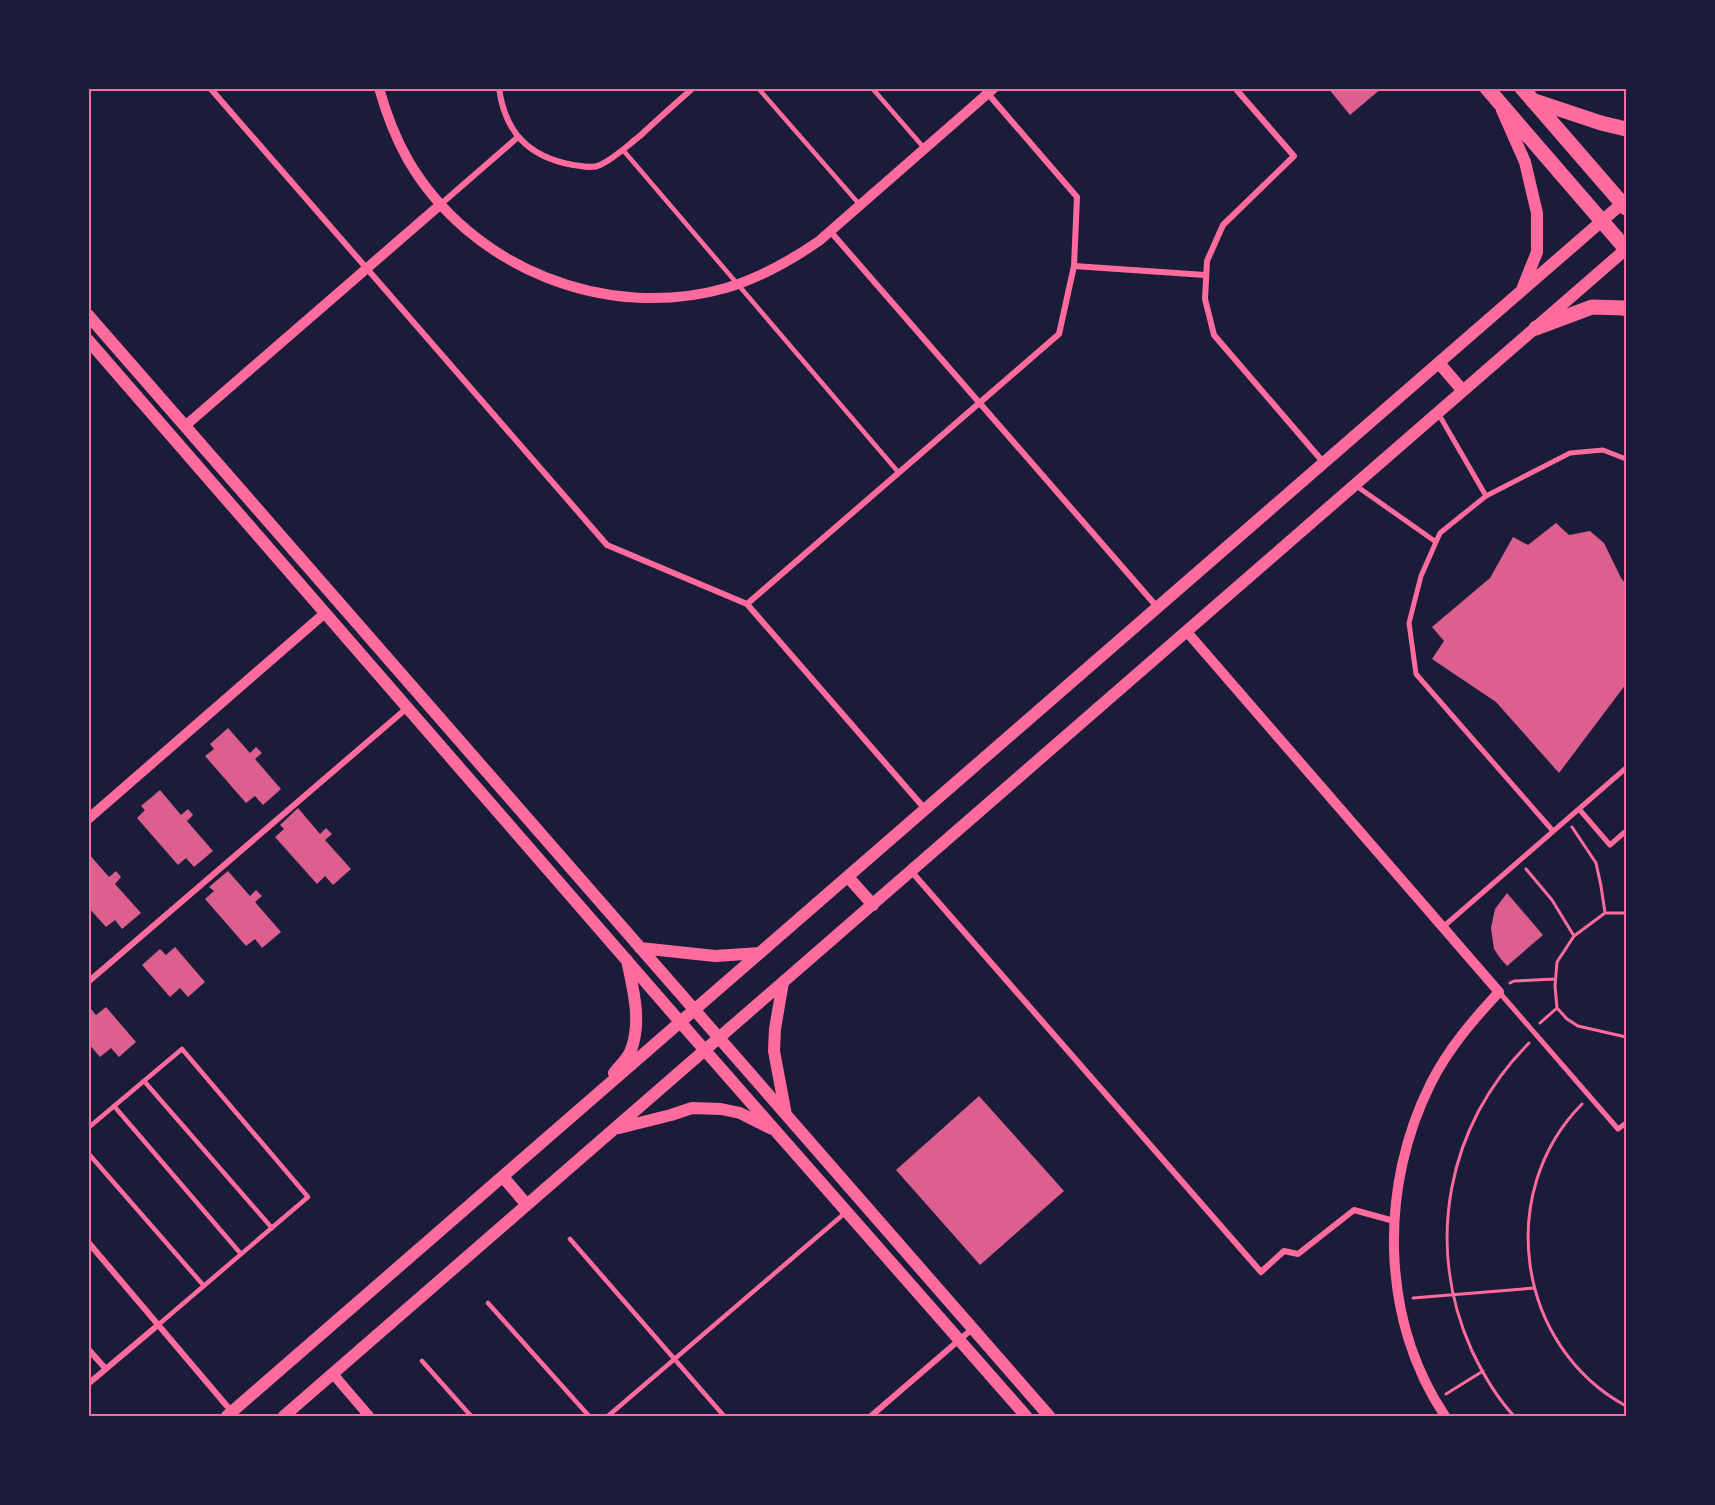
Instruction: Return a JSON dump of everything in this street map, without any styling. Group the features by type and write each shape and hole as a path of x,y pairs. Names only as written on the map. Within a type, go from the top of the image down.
{"main road":[{"path":"284,1416 1626,249 1487,88"},
{"path":"1527,94 1601,123 1626,129"},
{"path":"230,1414 1602,221 1625,204 1527,94"},
{"path":"1498,102 1524,162 1537,213 1537,252 1522,291"},
{"path":"1536,328 1593,307 1626,309"},
{"path":"88,315 640,948 687,1017 695,1038 712,1045 777,1131 1026,1416"},
{"path":"88,340 627,959 786,1116 1049,1416"},
{"path":"1439,363 1463,391"},
{"path":"848,877 873,905"},
{"path":"640,948 715,956 760,953"},
{"path":"592,1099 631,1052 635,1035 636,1006 627,959"},
{"path":"783,982 775,1029 774,1051 786,1116"},
{"path":"615,1129 692,1108 721,1108 740,1113 777,1131"},
{"path":"503,1177 527,1205"}],"street":[{"path":"210,88 607,545 747,604 926,809"},
{"path":"379,88 386,113 401,146 424,183 441,204 479,240 500,255 539,275 597,293 649,298 675,297 737,284 775,268 798,256 830,231 925,149 988,90 1077,197 1074,266 1059,334 747,604"},
{"path":"499,88 501,104 520,140 542,156 587,167 599,166 623,150 688,90"},
{"path":"1235,88 1294,156 1223,225 1207,261 1205,299 1214,335 1324,463"},
{"path":"185,426 518,137"},
{"path":"830,231 1158,608"},
{"path":"1074,266 1205,275"},
{"path":"1438,414 1486,496"},
{"path":"1553,831 1416,674 1409,623 1421,576 1440,533 1486,496 1570,453 1603,450 1626,459"},
{"path":"1355,485 1436,542"},
{"path":"88,819 326,613"},
{"path":"1187,632 1618,1129 1626,1123"},
{"path":"88,982 408,708"},
{"path":"1443,927 1626,768"},
{"path":"1579,809 1610,845 1626,831"},
{"path":"911,871 1261,1272 1284,1251 1298,1254 1354,1210 1394,1221"},
{"path":"1445,1416 1417,1361 1408,1334 1400,1299 1394,1249 1394,1221 1402,1164 1409,1136 1427,1092 1445,1058 1461,1035 1499,992"},
{"path":"88,1242 230,1414"},
{"path":"88,1384 158,1324"},
{"path":"871,1416 972,1329"},
{"path":"88,1349 106,1369"},
{"path":"333,1374 369,1416"}],"lane":[{"path":"758,88 860,205"},
{"path":"872,88 925,149"},
{"path":"623,150 899,473"},
{"path":"88,1128 182,1049 308,1197 158,1324"},
{"path":"144,1081 272,1228"},
{"path":"114,1106 242,1254"},
{"path":"88,1153 204,1286"},
{"path":"608,1416 847,1212"},
{"path":"570,1239 724,1416"},
{"path":"488,1303 590,1416"},
{"path":"422,1361 471,1416"}],"path":[{"path":"1567,819 1596,863 1605,913"},
{"path":"1519,861 1552,900 1574,936"},
{"path":"1626,913 1605,913 1574,936 1557,962 1555,979 1557,1008 1567,1019 1578,1026 1626,1037"},
{"path":"1499,992 1514,981 1555,979"},
{"path":"1532,1029 1557,1008"},
{"path":"1514,1416 1482,1371 1466,1336 1454,1295 1447,1249 1447,1219 1458,1161 1476,1115 1496,1081 1537,1035"},
{"path":"1590,1096 1569,1119 1551,1145 1535,1184 1528,1225 1530,1267 1540,1308 1549,1327 1573,1362 1604,1391 1626,1406"},
{"path":"1400,1299 1534,1287"},
{"path":"1436,1400 1482,1371"}],"building":[{"path":"1328,88 1382,88 1350,115"},
{"path":"1556,523 1569,535 1590,531 1604,543 1626,584 1626,684 1559,773 1496,702 1432,659 1444,641 1432,627 1490,578 1513,537 1528,545"},
{"path":"228,728 250,753 256,747 262,753 255,759 281,789 263,805 255,796 246,803 205,756 214,749 210,744"},
{"path":"160,790 181,815 188,809 193,815 187,821 213,851 194,867 186,858 178,865 137,818 145,810 141,806"},
{"path":"298,808 320,834 326,828 332,834 325,840 351,869 333,885 325,876 317,884 275,837 284,829 280,825"},
{"path":"88,853 109,877 116,871 121,877 115,884 141,913 122,929 115,920 106,927 88,907"},
{"path":"228,871 250,896 256,890 262,896 255,902 281,932 262,948 255,939 246,946 205,899 214,891 209,887"},
{"path":"1507,893 1543,935 1507,966 1494,949 1491,928 1495,909"},
{"path":"175,947 205,982 188,997 180,988 170,997 142,965 160,949 166,955"},
{"path":"106,1007 136,1042 119,1057 111,1048 100,1057 88,1043 88,1011 91,1009 96,1015"},
{"path":"979,1096 1064,1191 980,1265 896,1170"}]}
